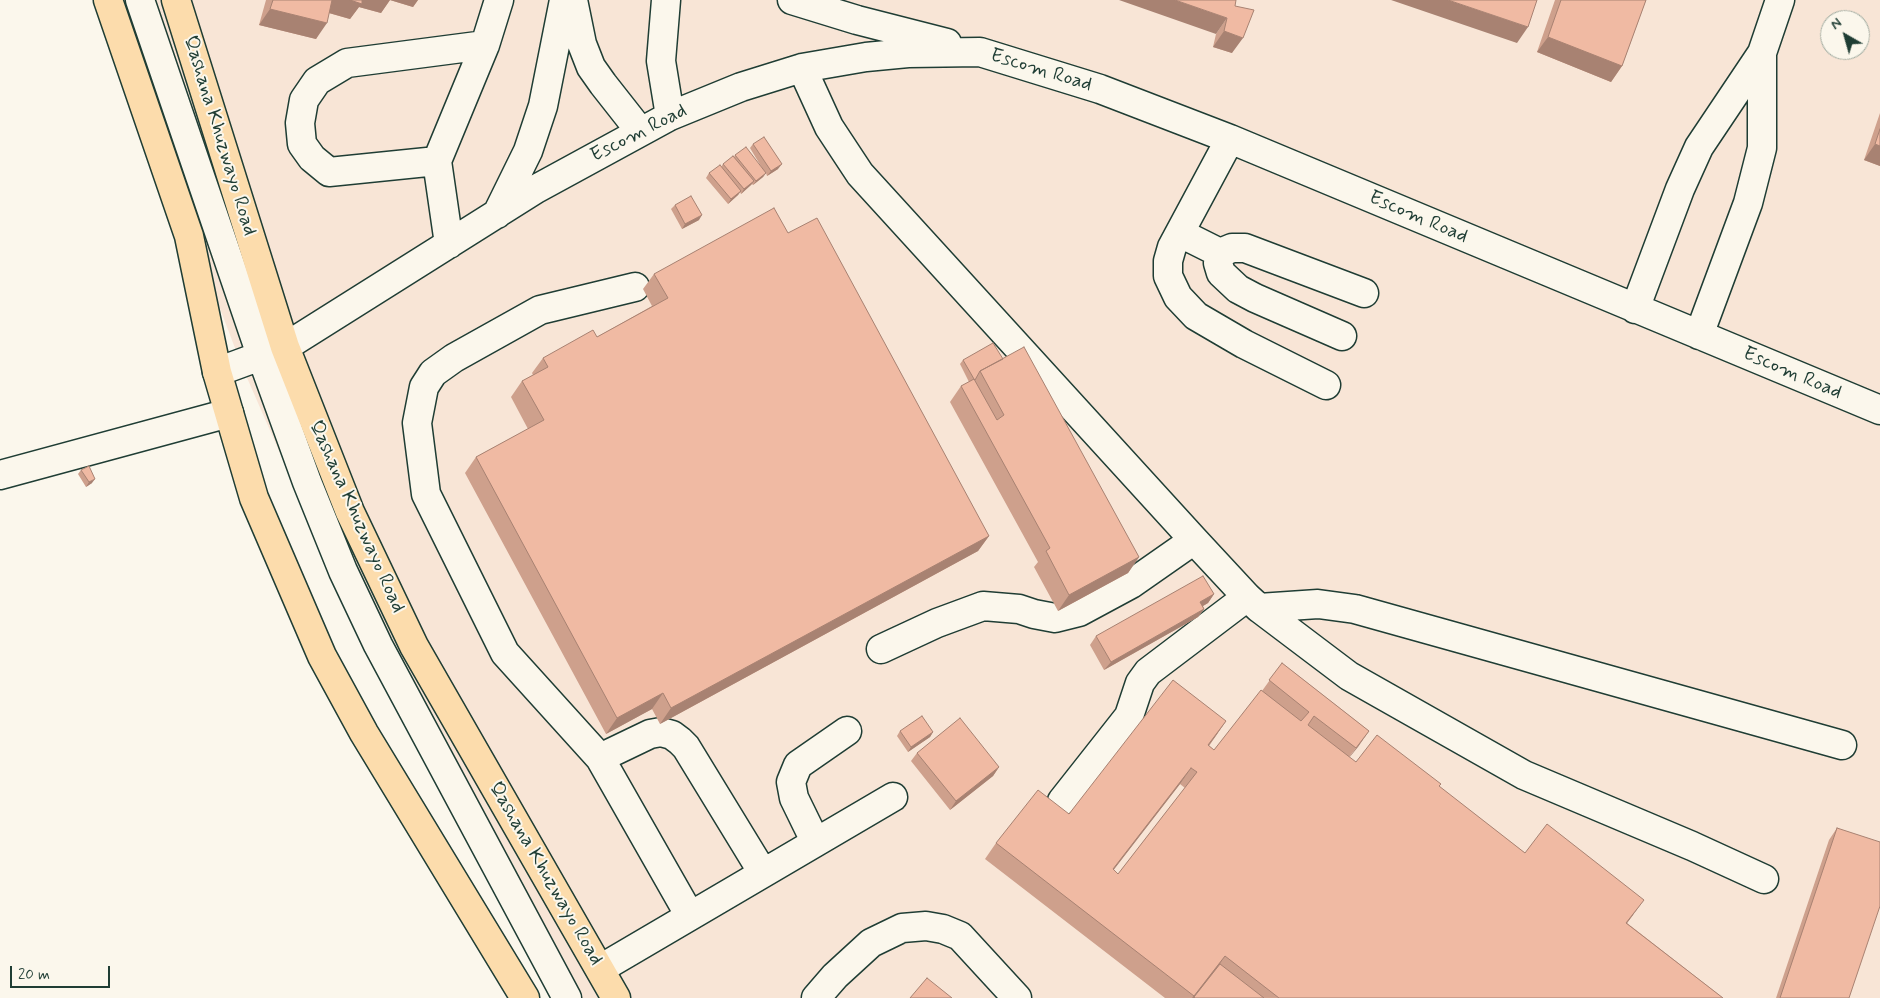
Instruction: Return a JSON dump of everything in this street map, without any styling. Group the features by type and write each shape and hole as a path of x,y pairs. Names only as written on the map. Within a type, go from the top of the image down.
{"main road":[{"path":"108,0 189,236 217,372 254,498 322,656 364,732 525,998"},
{"name":"Qashana Khuzwayo Road","path":"176,0 273,351 414,646 616,998"}],"street":[{"path":"140,0 273,351 307,482 342,571 370,629 567,998"},
{"path":"449,244 437,161 485,45 499,0"},
{"path":"497,214 528,150 543,106 564,0"},
{"path":"573,0 582,44 591,67 602,84 640,131"},
{"path":"666,0 661,61 670,116"},
{"path":"792,0 856,20 980,52"},
{"path":"1635,309 1680,189 1699,147 1762,53 1780,0"},
{"path":"437,161 329,172 312,158 302,144 300,122 304,100 317,81 347,63 485,45"},
{"name":"Escom Road","path":"217,372 273,351 536,189 670,116 741,87 802,68 866,57 900,54 980,52 1100,89 1230,139 1880,410"},
{"path":"1699,335 1748,203 1762,148 1762,53"},
{"path":"802,68 829,127 860,174 1253,603 1349,676 1524,775 1692,846 1764,879"},
{"path":"1230,139 1172,247 1168,261 1168,276 1178,297 1196,316 1260,352 1326,385"},
{"path":"1180,233 1220,254"},
{"path":"1220,254 1232,248 1245,248 1364,293"},
{"path":"1220,254 1218,263 1221,273 1238,288 1255,298 1342,336"},
{"path":"635,287 540,310 454,358 433,373 424,387 417,423 426,494 505,653 600,758 690,916"},
{"path":"0,476 229,414"},
{"path":"881,650 937,623 983,606 1019,608 1034,614 1055,618 1080,612 1131,584 1194,540"},
{"path":"1062,801 1129,716 1140,683 1148,672 1253,603 1318,604 1355,609 1842,745"},
{"path":"815,841 794,798 790,782 798,765 847,731"},
{"path":"600,758 650,734 661,732 680,741 686,747 763,873"},
{"path":"600,969 815,841 893,797"},
{"path":"816,998 835,976 871,943 902,928 926,926 960,936 1017,998"}],"shaded area":[{"path":"113,0 1880,0 1880,998 567,998 327,561 241,364 193,237"}],"building":[{"path":"273,0 332,0 327,23 270,9"},
{"path":"350,0 362,0 362,4"},
{"path":"1175,0 1236,0 1235,6 1254,10 1243,38 1224,31 1227,18"},
{"path":"1448,0 1537,0 1528,27"},
{"path":"1561,0 1646,0 1622,66 1548,37"},
{"path":"1880,129 1880,146 1875,144"},
{"path":"764,137 782,164 771,171 753,144"},
{"path":"746,147 766,173 756,181 735,155"},
{"path":"733,156 754,181 744,189 723,164"},
{"path":"720,165 741,191 731,199 709,173"},
{"path":"691,196 702,215 685,224 675,205"},
{"path":"774,208 788,233 817,218 989,536 671,708 663,693 617,718 476,457 544,420 522,381 548,367 543,358 593,330 597,337 668,298 654,274"},
{"path":"993,343 1003,359 980,371 975,380 963,360"},
{"path":"1024,347 1139,557 1069,595 1046,551 1050,548 961,386 974,379 997,420 1004,415 980,371"},
{"path":"89,466 95,479 89,482 81,470"},
{"path":"1203,576 1214,594 1200,602 1204,609 1111,662 1096,636"},
{"path":"1282,663 1369,731 1356,748 1314,716 1308,725 1356,762 1377,735 1441,784 1439,786 1525,853 1547,824 1644,900 1626,923 1723,998 1279,998 1225,956 1194,996 996,843 1038,790 1069,814 1173,680 1226,721 1208,745 1214,750 1261,690 1301,721 1309,712 1269,680","holes":["1191,768 1197,772 1118,874 1113,869"]},
{"path":"922,716 933,732 911,747 900,731"},
{"path":"960,718 999,767 956,801 917,753"},
{"path":"1837,828 1880,842 1880,906 1849,998 1780,998"},
{"path":"1220,964 1264,998 1195,998"},
{"path":"927,978 952,998 910,998"}]}
